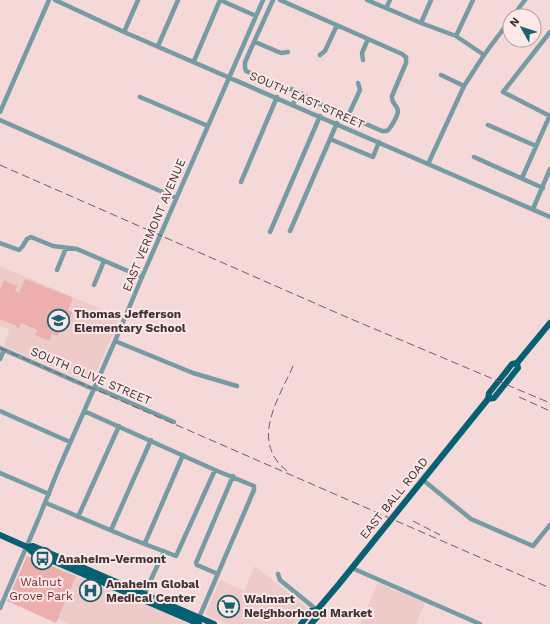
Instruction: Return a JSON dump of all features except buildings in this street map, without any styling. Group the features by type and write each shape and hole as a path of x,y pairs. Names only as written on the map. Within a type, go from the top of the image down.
{"main road":[{"name":"EAST BALL ROAD","path":"301,624 311,611 317,610 352,568 488,399 489,393 512,364 517,363 550,323"},
{"path":"0,535 27,547 33,546 144,597 168,604 198,622"},
{"path":"144,597 153,604 198,622 214,624"},
{"path":"153,604 156,603 164,606 168,604"},
{"name":"EAST BALL ROAD","path":"311,624 318,616 317,610"}],"street":[{"path":"0,112 49,0"},
{"name":"SOUTH EAST STREET","path":"55,0 124,32 277,97 550,217"},
{"path":"124,32 138,0"},
{"path":"158,46 178,0"},
{"path":"194,61 220,0 256,16"},
{"name":"EAST VERMONT AVENUE","path":"0,608 46,503 70,442 115,342 176,198 263,0"},
{"path":"273,0 245,62 245,68 249,73 284,88 298,92 313,101 382,131 387,131 392,127 398,110 390,100 408,57 280,0"},
{"path":"366,0 456,36 484,55"},
{"path":"386,8 390,0"},
{"path":"421,23 431,0"},
{"path":"456,36 473,0"},
{"path":"304,18 307,12"},
{"path":"320,55 325,51 337,25"},
{"path":"428,164 464,86 502,31"},
{"path":"522,178 550,116 503,92 550,32"},
{"path":"363,60 362,53 368,38"},
{"path":"254,42 281,53 288,52"},
{"path":"441,75 464,86"},
{"path":"348,116 360,90 358,83"},
{"path":"293,104 298,92"},
{"path":"140,97 208,126"},
{"path":"241,182 277,97"},
{"path":"270,232 320,116"},
{"path":"0,120 176,198"},
{"path":"290,231 337,124"},
{"path":"488,125 536,146"},
{"path":"330,139 373,157 379,142"},
{"path":"474,157 543,188"},
{"path":"533,209 550,169"},
{"path":"545,181 550,184"},
{"path":"0,243 19,250 27,238 31,237 51,245 76,249 142,277"},
{"path":"58,270 66,248"},
{"path":"94,285 104,261"},
{"path":"115,342 193,373 237,386"},
{"path":"0,359 2,349"},
{"name":"SOUTH OLIVE STREET","path":"2,349 93,389 99,389 174,422"},
{"path":"0,411 70,442"},
{"path":"84,411 254,486 254,490 198,622"},
{"path":"78,517 119,426"},
{"path":"111,530 151,440"},
{"path":"145,543 183,455"},
{"path":"46,503 176,556 215,470"},
{"path":"0,473 49,494"},
{"path":"218,574 197,565 196,563 233,476"},
{"path":"423,480 471,519 533,546 550,525"},
{"path":"144,597 164,551"},
{"path":"352,568 480,624"},
{"path":"278,574 280,580 317,610"}],"shaded area":[{"name":"Thomas Jefferson Elementary School","path":"0,266 120,317 92,381 89,382 4,346 10,330 0,326"},
{"path":"255,566 307,608 294,624 228,624 208,616 206,613 220,580 244,591"},
{"name":"Anaheim Global Medical Center","path":"76,576 150,606 188,624 69,624 58,619"},
{"path":"378,583 425,603 416,624 360,624"}],"green space":[{"path":"25,279 73,298 68,310 73,312 64,332 60,330 57,336 52,334 49,341 35,335 37,330 21,323 18,330 17,326 0,319 0,290 4,280 17,286 15,291 19,293"},
{"name":"Walnut Grove Park","path":"27,556 76,576 56,623 7,601"}],"railway":[{"path":"0,165 344,316 550,403"},
{"path":"0,348 550,588"},
{"path":"287,471 276,459 270,446 269,433 275,405 294,364"},
{"path":"519,397 550,411"},
{"path":"413,521 440,535"}],"place":[{"name":"Thomas Jefferson Elementary School","path":"59,321"},
{"name":"Anaheim-Vermont","path":"42,559"},
{"name":"Anaheim Global Medical Center","path":"91,591"},
{"name":"Walmart Neighborhood Market","path":"228,606"}]}
